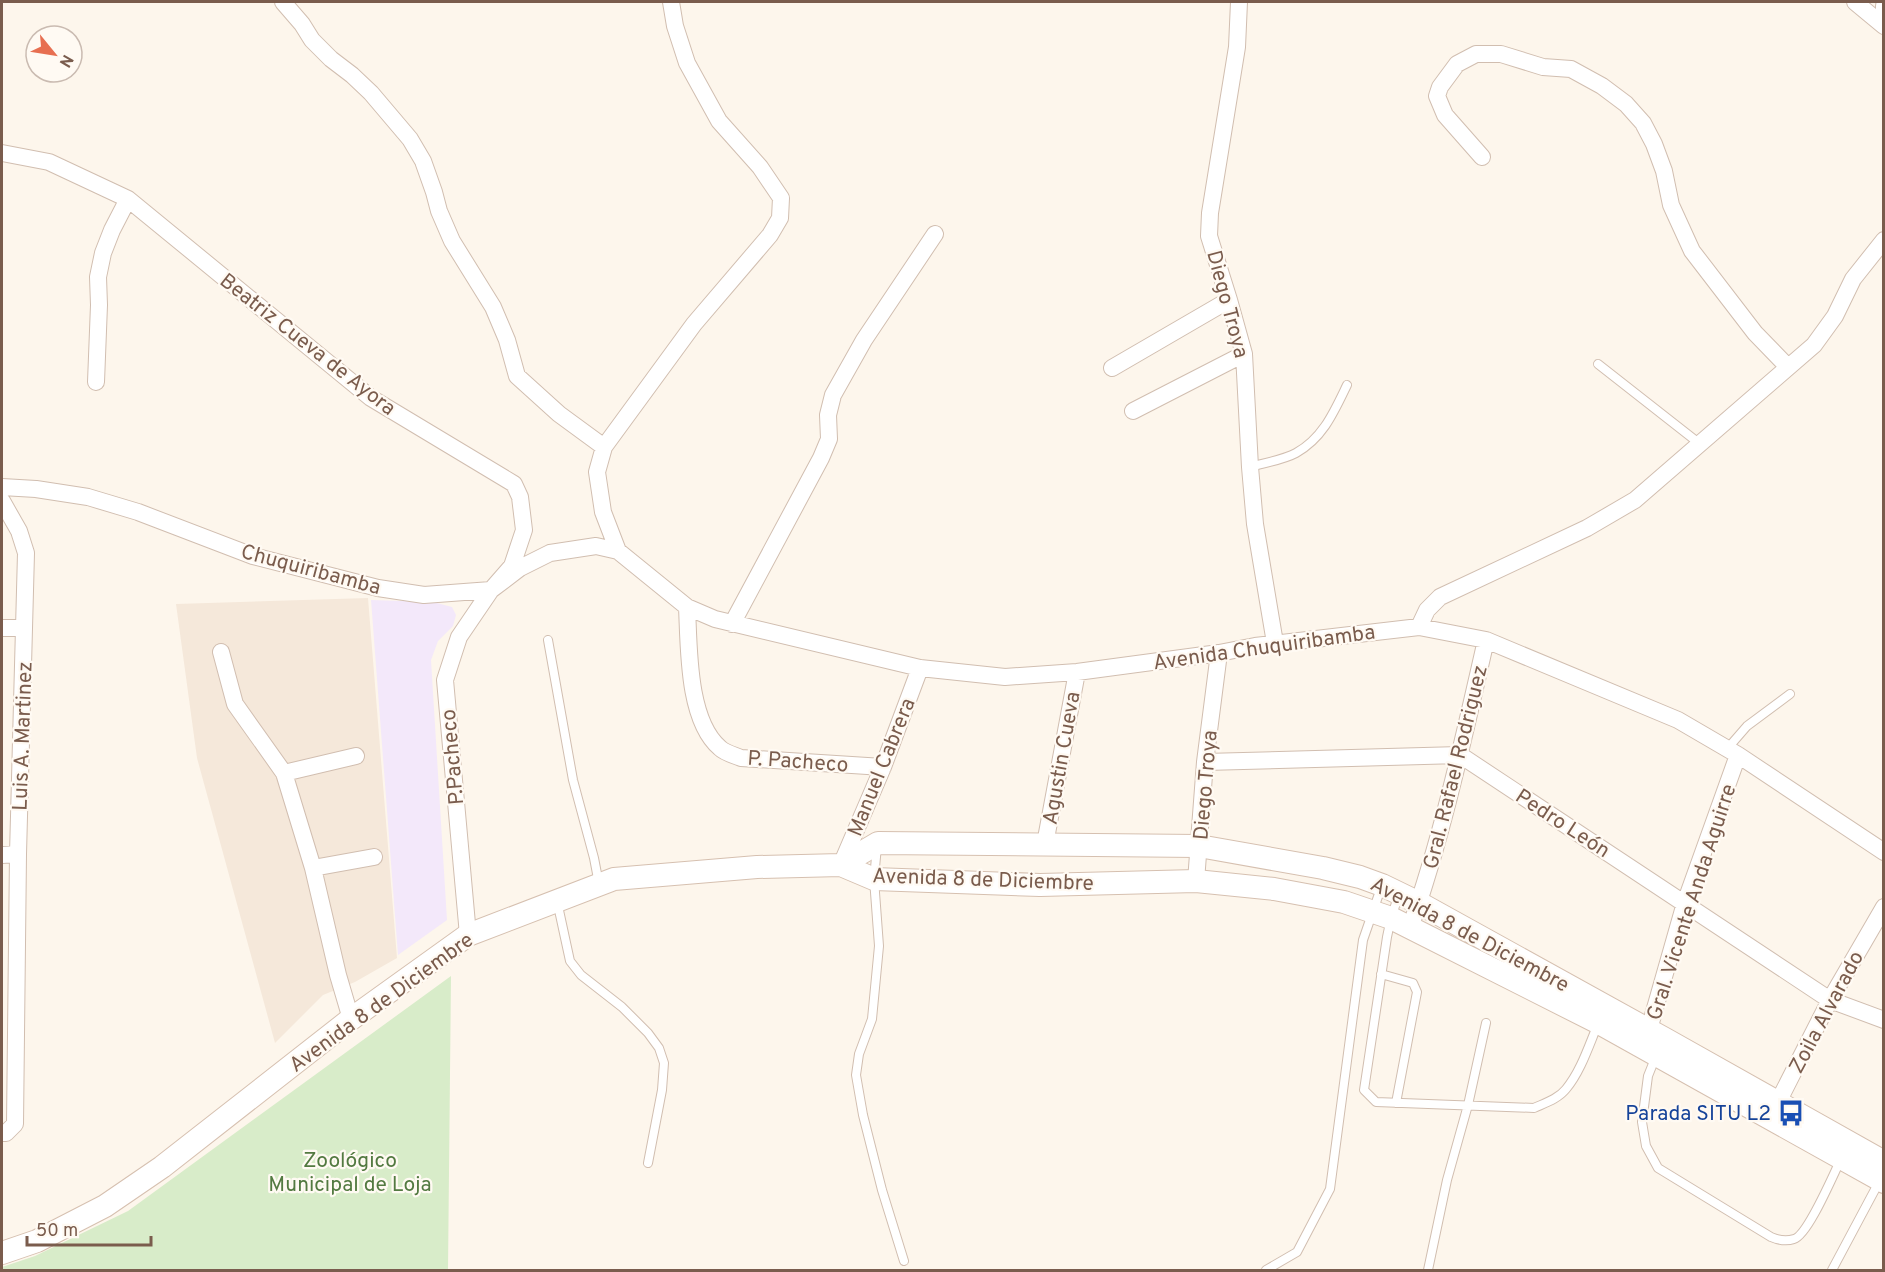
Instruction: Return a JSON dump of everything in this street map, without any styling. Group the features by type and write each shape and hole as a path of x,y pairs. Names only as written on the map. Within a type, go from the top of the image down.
{"main road":[{"name":"Avenida 8 de Diciembre","path":"841,865 878,843 1199,846 1323,868 1360,877 1400,894 1650,1045 1845,1150 1883,1175"},
{"name":"Avenida 8 de Diciembre","path":"2,1253 37,1241 105,1206 162,1167 351,1019 468,935 614,879 746,868 841,865 874,879 1040,885 1196,881 1274,889 1344,902 1391,919 1603,1016"}],"street":[{"path":"283,2 312,40 371,93 410,139 423,161 439,211 452,241 493,307 507,340 517,376 559,414 604,447"},
{"path":"618,551 603,512 597,472 604,447 694,324 770,235 780,218 781,198 760,167 719,121 687,63 675,26 671,2"},
{"name":"Diego Troya","path":"1239,2 1237,47 1210,213 1209,236 1244,354 1250,467 1256,524 1275,643"},
{"path":"1855,2 1884,26"},
{"path":"1884,6 1884,13"},
{"path":"1482,158 1445,115 1437,96 1440,87 1456,64 1476,54 1501,54 1543,67 1571,69 1602,86 1626,104 1643,123 1664,171 1671,205 1692,251 1755,333 1788,367"},
{"name":"Beatriz Cueva de Ayora","path":"2,153 49,162 128,199 371,398 514,484 520,497 524,530 512,566 491,590"},
{"path":"96,382 98,277 103,253 128,199"},
{"path":"732,624 821,458 829,439 828,415 833,395 864,340 935,234"},
{"path":"1419,627 1427,610 1440,597 1587,528 1635,500 1814,345 1835,316 1853,279 1884,240"},
{"path":"1112,368 1229,300"},
{"path":"1133,411 1244,354"},
{"name":"Chuquiribamba","path":"2,487 36,489 88,497 138,512 253,556 378,588 424,595 491,590"},
{"name":"Luis A. Martinez","path":"2,501 19,531 26,553 23,628 25,645 10,854 15,1124 6,1132"},
{"path":"491,590 520,568 550,553 596,546 618,551"},
{"name":"Avenida Chuquiribamba","path":"618,551 687,607 715,619 920,668 1005,677 1077,672 1275,643 1419,627 1486,640 1678,720 1732,752 1884,852"},
{"name":"P.Pacheco","path":"468,935 445,680 459,637 491,590"},
{"name":"P. Pacheco","path":"687,607 689,649 700,716 708,734 720,749 741,758 883,767"},
{"path":"2,628 23,628"},
{"name":"Gral. Rafael Rodriguez","path":"1391,919 1460,755 1486,640"},
{"path":"221,652 235,704 284,773 313,868 338,975 351,1019"},
{"name":"Diego Troya","path":"1196,881 1205,762 1219,653"},
{"name":"Manuel Cabrera","path":"841,865 883,767 920,668"},
{"name":"Agustin Cueva","path":"1045,844 1077,672"},
{"name":"Gral. Vicente Anda Aguirre","path":"1650,1045 1685,903 1732,752"},
{"path":"1205,762 1460,755"},
{"name":"Pedro León","path":"1460,755 1830,1000 1884,1020"},
{"path":"284,773 356,756"},
{"path":"313,868 374,857"},
{"name":"Zoila Alvarado","path":"1774,1111 1830,1000 1884,907"}],"lane":[{"path":"1598,364 1700,444"},
{"path":"1250,467 1295,454 1313,440 1328,424 1347,385"},
{"path":"548,640 573,780 599,885"},
{"path":"1732,752 1747,726 1790,694"},
{"path":"878,843 874,879 879,946 872,1019 859,1054 856,1075 862,1116 904,1261"},
{"path":"1400,894 1391,919 1364,1090 1376,1102 1534,1108 1552,1101 1566,1089 1603,1016"},
{"path":"556,901 570,961 581,975 622,1007 648,1033 659,1048 664,1063 662,1090 648,1163"},
{"path":"1266,1270 1296,1252 1330,1190 1363,940 1391,919"},
{"path":"1381,974 1413,983 1416,992 1396,1103"},
{"path":"1428,1270 1447,1180 1468,1105 1486,1023"},
{"path":"1650,1045 1642,1122 1646,1146 1658,1168 1771,1237 1783,1241 1796,1239 1806,1230 1845,1150"},
{"path":"1832,1270 1883,1175"}],"shaded area":[{"path":"368,598 397,958 355,982 323,995 275,1043 197,758 176,604"},
{"path":"371,600 433,602 452,607 456,615 453,626 438,641 431,660 447,920 398,955"}],"green space":[{"name":"Zoológico Municipal de Loja","path":"451,976 448,1270 2,1270 2,1267 35,1256 128,1211"}],"place":[{"name":"Parada SITU L2","path":"1791,1113"}]}
